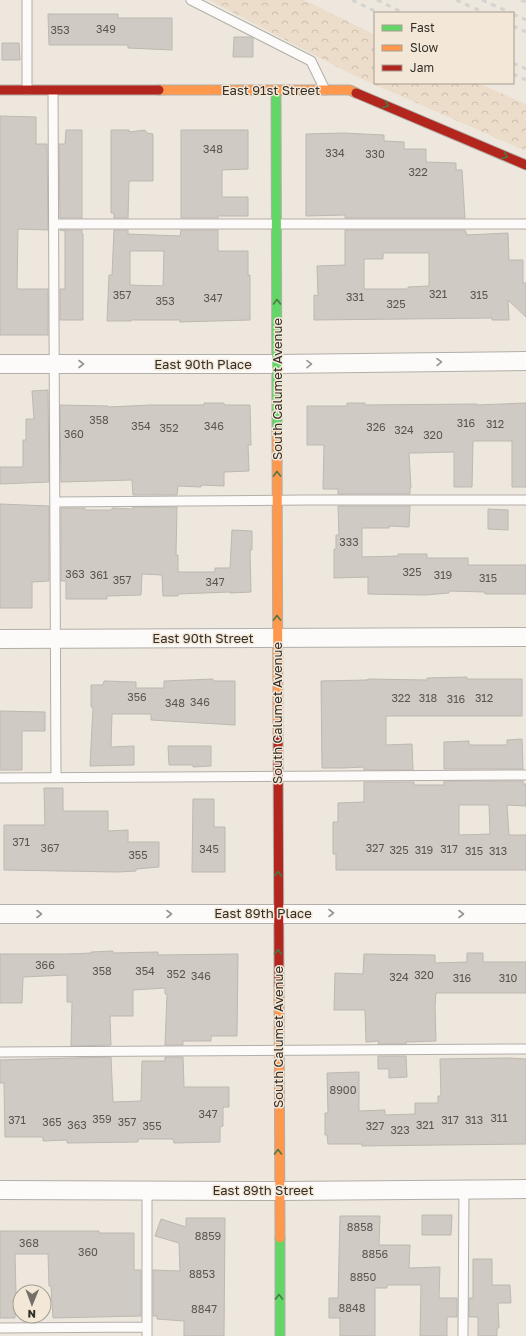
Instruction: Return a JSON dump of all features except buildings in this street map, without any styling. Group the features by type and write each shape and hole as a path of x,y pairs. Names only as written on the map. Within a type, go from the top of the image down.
{"street":[{"name":"East 91st Street","path":"0,90 350,90 526,165"},
{"name":"South Calumet Avenue","path":"276,90 278,1191 280,1336"},
{"name":"East 90th Place","path":"0,364 277,364 526,361"},
{"name":"East 90th Street","path":"0,639 526,637"},
{"name":"East 89th Place","path":"0,914 526,914"},
{"name":"East 89th Street","path":"0,1190 278,1191 526,1189"}],"lane":[{"path":"27,0 27,90"},
{"path":"191,0 311,61 325,90"},
{"path":"53,91 56,778"},
{"path":"54,224 526,224"},
{"path":"55,502 526,500"},
{"path":"0,778 526,776"},
{"path":"0,1052 526,1050"},
{"path":"464,1189 464,1336"},
{"path":"0,1328 146,1332 147,1190"}],"green space":[{"path":"209,0 304,0 374,35 374,84 480,84 526,104 526,151 353,75"}],"railway":[{"path":"352,0 377,12"},
{"path":"377,0 402,12"},
{"path":"456,0 483,12"},
{"path":"482,0 509,12"},
{"path":"521,0 526,2"},
{"path":"514,14 526,20"},
{"path":"514,26 526,32"},
{"path":"514,63 526,69"},
{"path":"514,74 526,80"}],"traffic: fast":[{"path":"276,90 277,431"},
{"path":"280,1238 280,1336"}],"traffic: slow":[{"path":"159,90 350,90 356,93"},
{"path":"277,431 278,739"},
{"path":"279,985 280,1238"}],"traffic: jam":[{"path":"0,90 159,90"},
{"path":"356,93 526,165"},
{"path":"278,739 279,985"}]}
